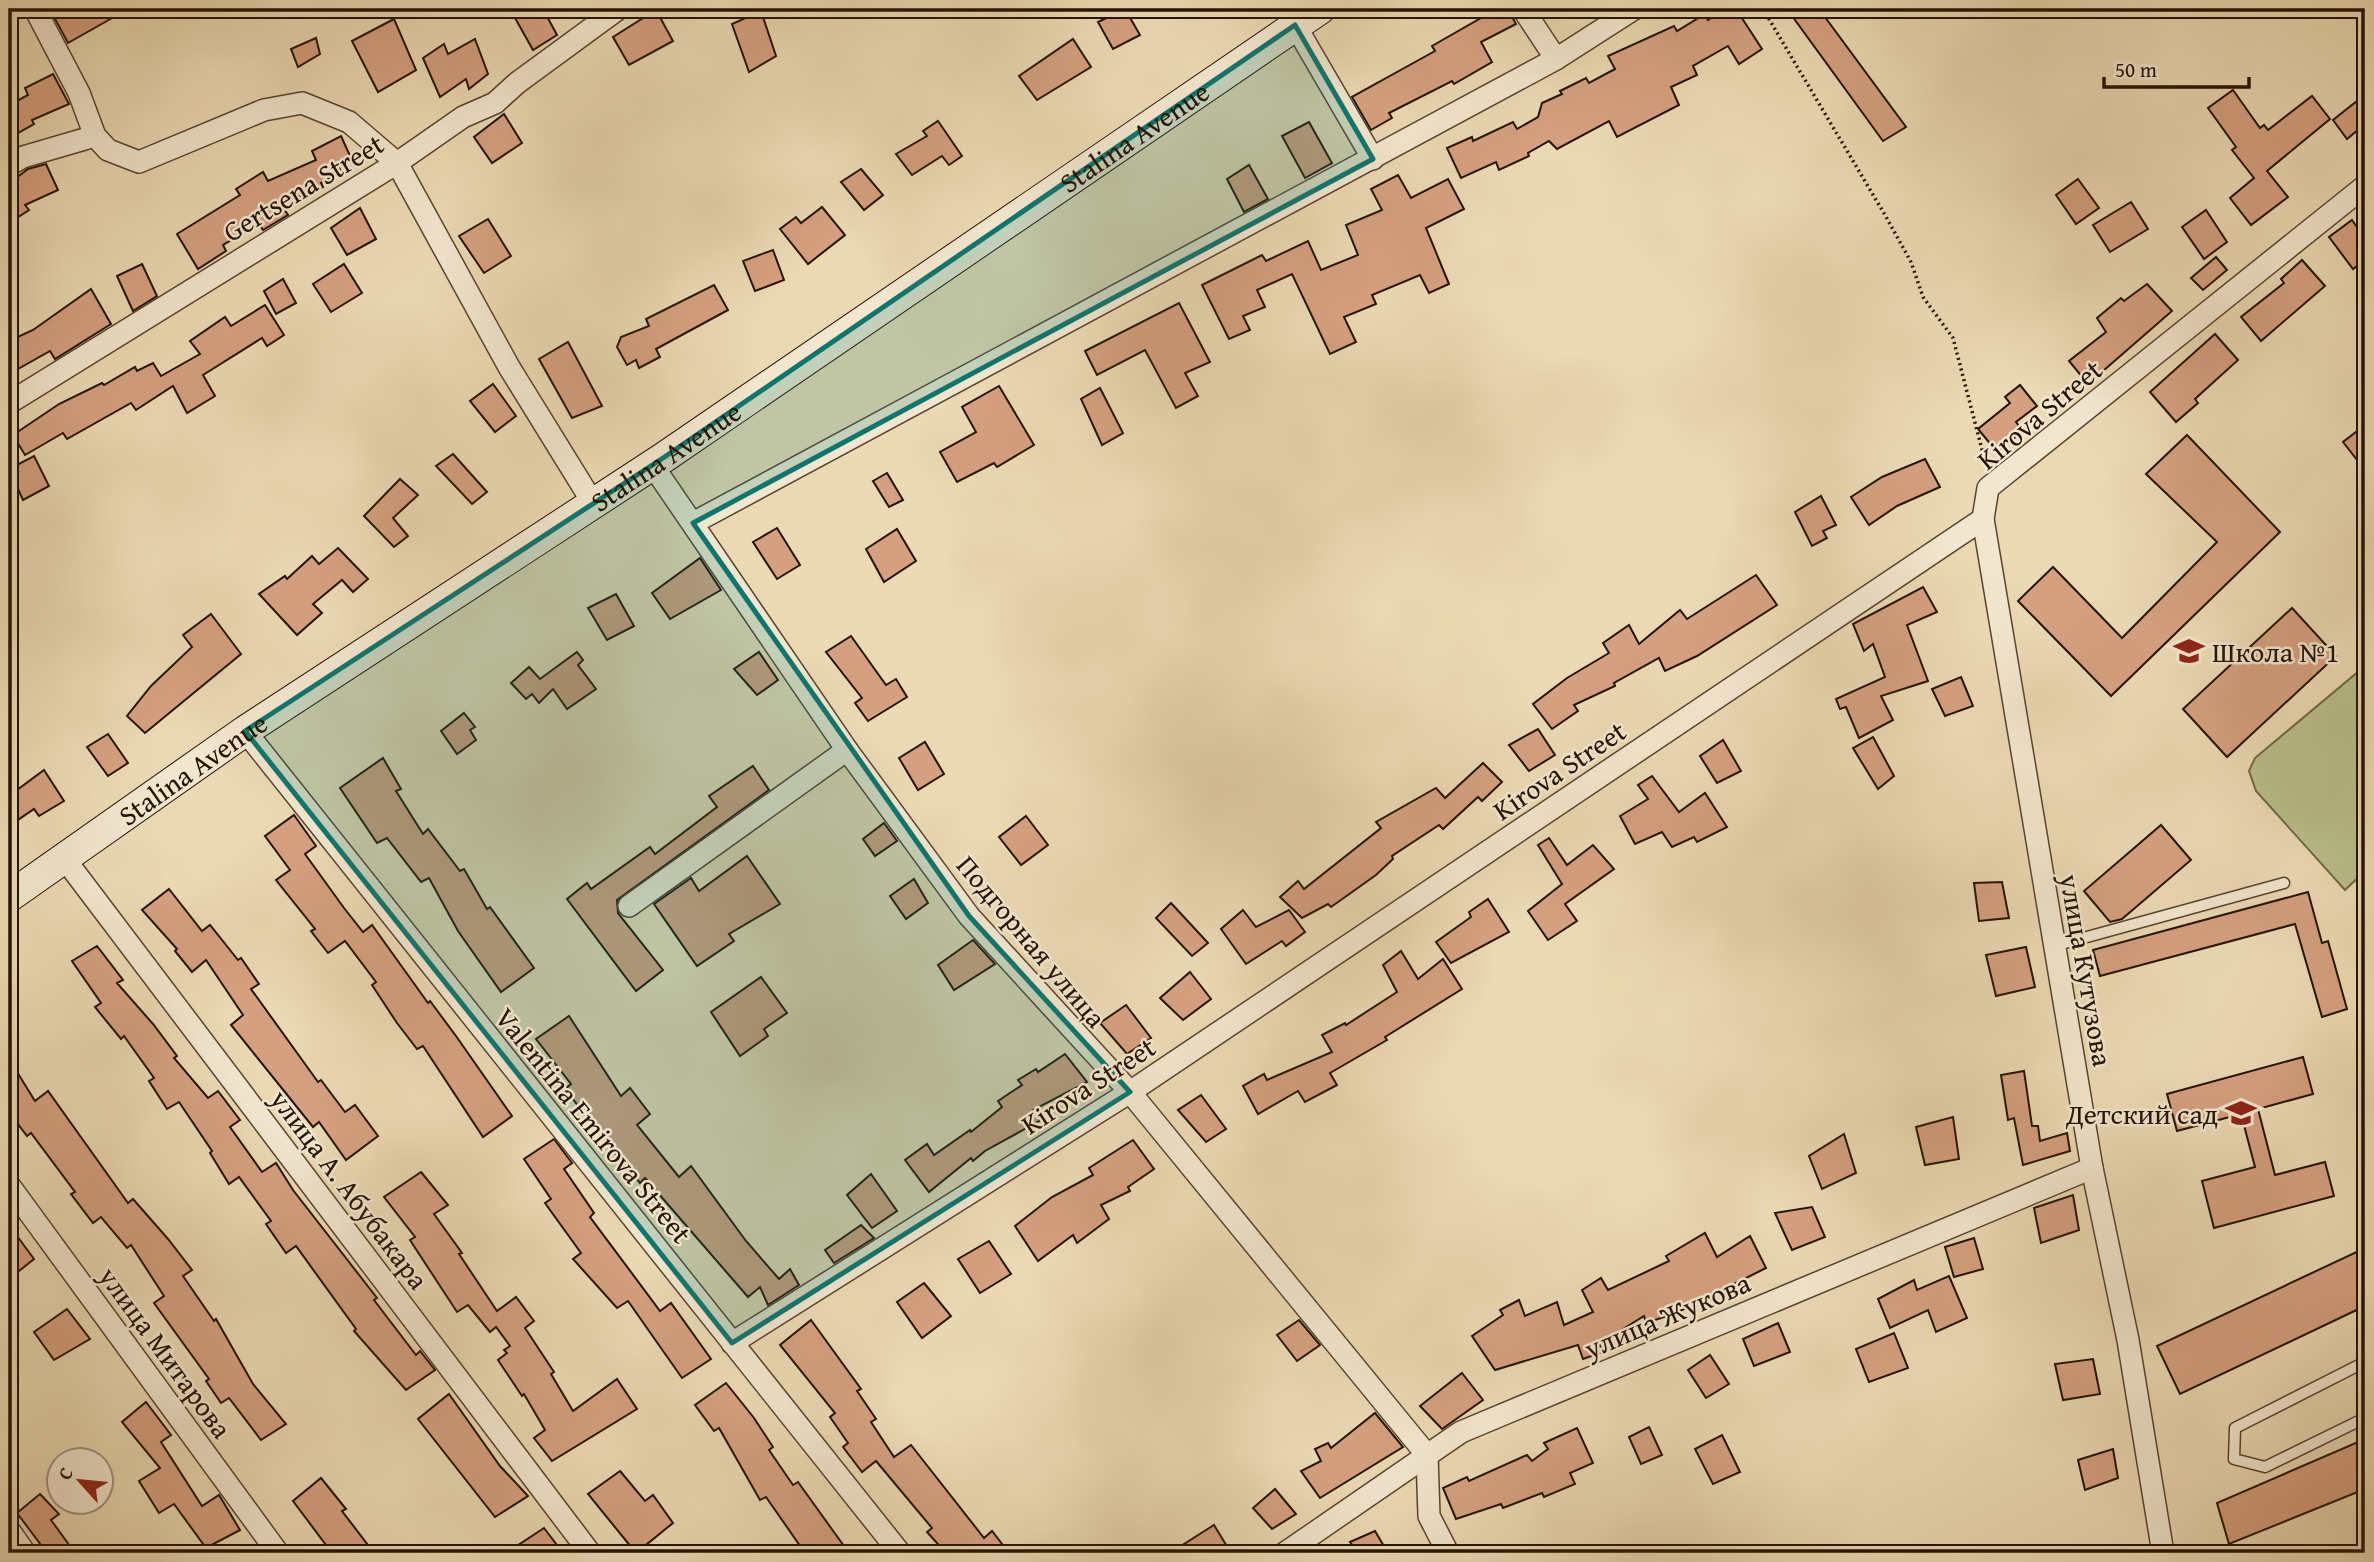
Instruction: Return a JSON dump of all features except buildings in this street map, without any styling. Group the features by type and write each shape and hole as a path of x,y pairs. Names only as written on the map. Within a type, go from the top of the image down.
{"street":[{"path":"35,9 79,93 95,136 108,150 139,162 264,110 302,103 349,122 397,163 509,367 593,503"},
{"name":"Gertsena Street","path":"9,403 397,163 463,117 495,103 517,83 618,9"},
{"name":"Stalina Avenue","path":"9,897 245,731 663,458 1320,9"},
{"path":"1523,9 1556,59"},
{"path":"693,523 1373,159 1556,59 1634,9"},
{"path":"1295,25 1373,159"},
{"path":"9,165 23,157 95,136"},
{"name":"Kirova Street","path":"732,1343 1130,1092 1983,519 1988,488 2365,186"},
{"name":"Подгорная улица","path":"663,458 653,466 847,750 969,916 1130,1092 1427,1455"},
{"name":"улица Кутузова","path":"1983,519 2092,1168 2128,1339 2163,1553"},
{"name":"Valentina Emirova Street","path":"245,731 900,1553"},
{"path":"629,906 847,750"},
{"name":"улица А. Абубакара","path":"64,858 590,1553"},
{"name":"улица Жукова","path":"1284,1553 1461,1432 2092,1168"},
{"name":"улица Митарова","path":"9,1185 278,1553"},
{"path":"1427,1455 1429,1517 1448,1553"},
{"path":"9,1530 25,1553"}],"lane":[{"path":"2054,946 2284,883"},
{"path":"2365,1362 2235,1428 2234,1459 2264,1467 2365,1418"}],"path":[{"path":"1763,9 1885,215 1911,262 1923,297 1953,338 1984,450 1988,488"}],"highlighted area":[{"path":"1295,25 1373,159 693,523 969,916 1130,1092 732,1343 245,731 663,458"}],"green space":[{"path":"2365,666 2365,871 2345,890 2256,791 2249,771 2255,758"}],"place":[{"name":"Школа №1","path":"2189,651"},
{"name":"Детский сад","path":"2241,1113"}]}
